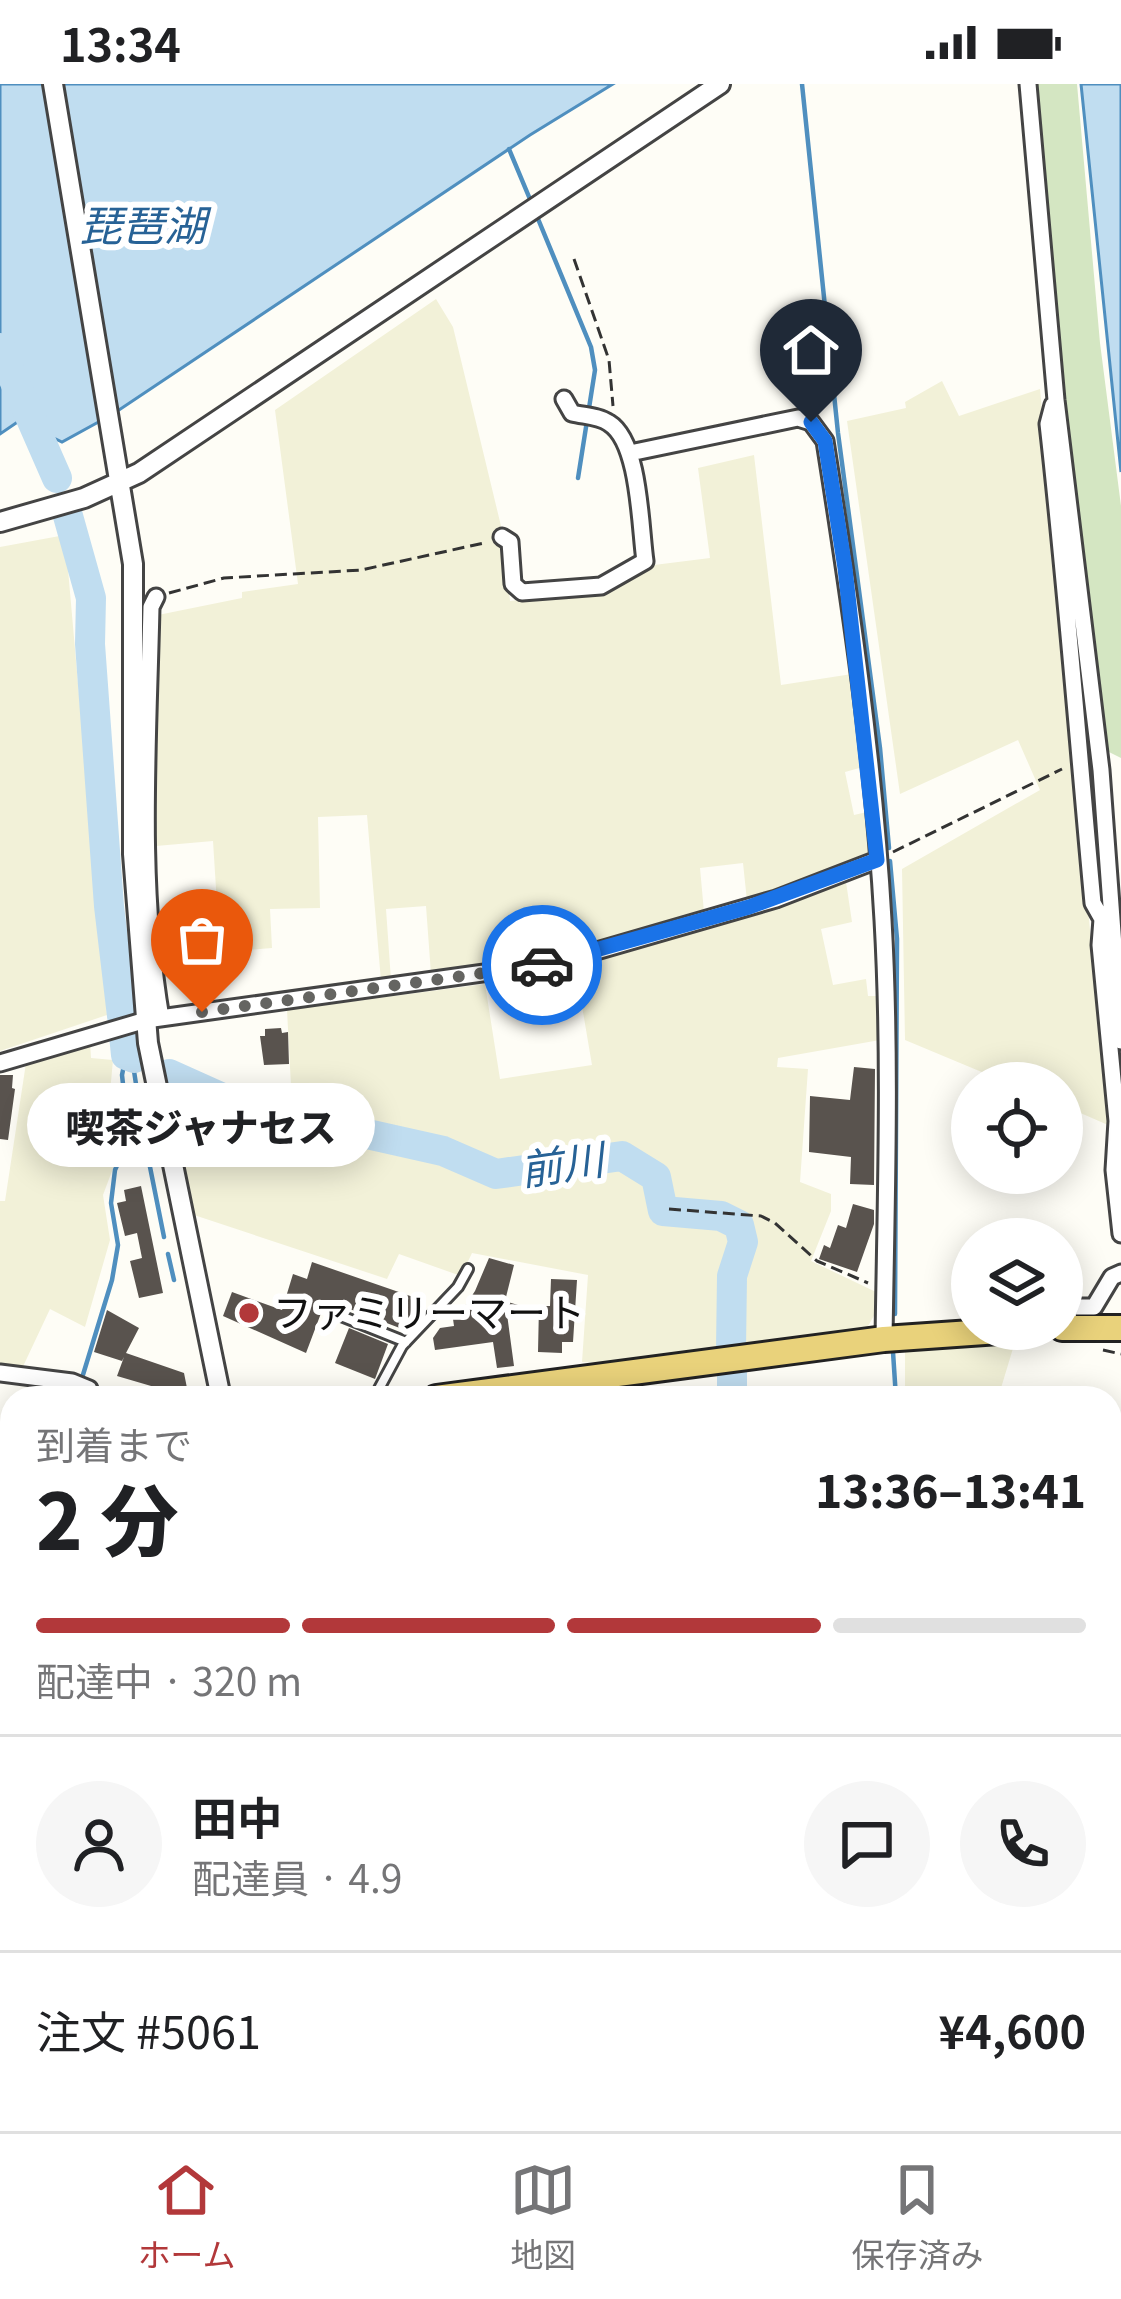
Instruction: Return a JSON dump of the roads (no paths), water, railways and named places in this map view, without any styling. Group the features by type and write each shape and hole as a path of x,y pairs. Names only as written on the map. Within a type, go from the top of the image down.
{"main road":[{"path":"1083,1328 1121,1328"},
{"path":"529,1386 951,1335"}],"street":[{"path":"53,84 133,564 133,854 148,1043 218,1386"},
{"path":"0,521 120,483 721,84"},
{"path":"1028,84 1056,400 1101,770 1106,918 1121,1041"},
{"path":"502,537 510,542 513,584 522,592 601,586 645,561 630,452 606,420 572,413 564,399"},
{"path":"1056,400 1048,424 1079,760 1093,903 1106,918"},
{"path":"630,452 798,418 820,430 851,610 877,860 888,1067 884,1340"},
{"path":"147,1020 154,976 148,845 151,607 156,598"},
{"path":"1101,770 1121,768"},
{"path":"0,1063 147,1020 555,963 776,898 877,860"},
{"path":"1106,918 1100,945 1117,1121 1114,1170 1121,1234"},
{"path":"1083,1307 1094,1307 1112,1277 1121,1273"},
{"path":"0,1373 82,1386"}],"lane":[{"path":"381,1386 406,1342 458,1287 468,1269"},
{"path":"331,1312 406,1342"}],"water":[{"name":"琵琶湖","path":"0,84 613,84 113,414 62,442 19,421 0,434"},
{"path":"1081,84 1121,84 1121,472"}],"waterway":[{"path":"802,84 838,433 889,848"},
{"path":"509,149 532,204"},
{"path":"536,214 591,347 595,370 578,478"},
{"name":"前川","path":"0,348 57,478"},
{"name":"前川","path":"68,516 91,598 90,644 109,906 122,1016"},
{"path":"890,861 897,939 895,1314"},
{"name":"前川","path":"124,1035 126,1055 134,1058"},
{"path":"82,1378 118,1245 111,1203 115,1170 129,1139 122,1075 126,1055"},
{"path":"132,1058 146,1149"},
{"name":"前川","path":"169,1074 238,1105 443,1151 496,1174 622,1156 656,1177 663,1211 721,1216 739,1225 743,1242 732,1276 731,1349"},
{"path":"149,1162 164,1237"},
{"path":"168,1254 174,1280"},
{"path":"893,1352 895,1386"},
{"name":"前川","path":"732,1371 732,1386"}],"place":[{"name":"喫茶ジャナセス","path":"202,1012"},
{"name":"ファミリーマート","path":"249,1313"}]}
